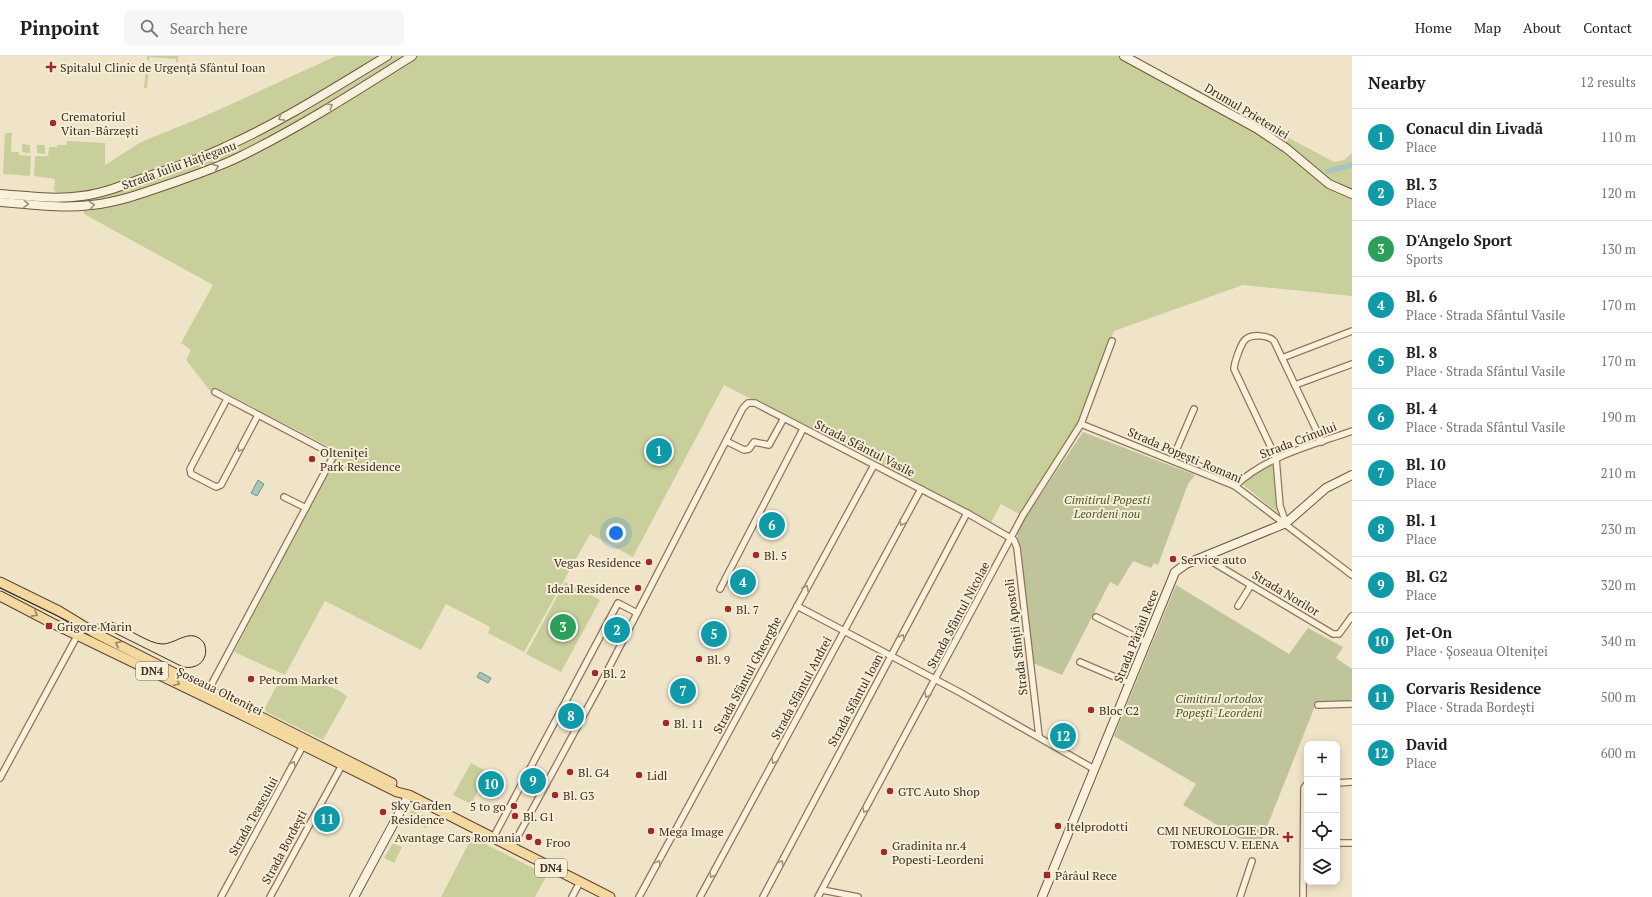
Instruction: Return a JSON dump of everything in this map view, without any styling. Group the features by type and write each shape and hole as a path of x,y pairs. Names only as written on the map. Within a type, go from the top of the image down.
{"main road":[{"name":"Șoseaua Olteniței","path":"0,582 59,612 82,631 305,742 400,787 409,795"},
{"name":"Șoseaua Olteniței","path":"0,596 53,623 82,631 209,689 305,742 342,765 397,792 409,795 610,897"},
{"path":"53,623 59,612"}],"street":[{"name":"Strada Iuliu Hațieganu","path":"0,194 57,197 80,197 92,195 201,158 234,143 302,106 387,56"},
{"name":"Strada Iuliu Hațieganu","path":"0,202 53,206 85,206 142,194 212,168 249,152 324,110 412,56"},
{"name":"Drumul Prieteniei","path":"1124,56 1256,128 1286,148 1330,184 1352,194"},
{"path":"138,180 142,194"},
{"path":"1282,358 1352,331"},
{"path":"1286,523 1280,506 1276,458 1234,369 1245,340 1250,337 1266,337 1274,341 1322,442"},
{"name":"Strada Sfântul Nicolae","path":"818,897 1023,515 1081,424 1112,341"},
{"path":"1295,385 1352,364"},
{"path":"215,392 227,398 258,415 221,485 216,487 191,474 190,469 227,398"},
{"path":"512,847 637,613 743,408 748,403 755,403 804,429"},
{"path":"1172,460 1194,409"},
{"name":"Șoseaua Olteniței","path":"209,689 334,455 258,415"},
{"path":"726,441 744,450 749,449 754,442 769,445 784,418"},
{"name":"Strada Popești-Romani","path":"1081,424 1235,486 1286,523 1352,575"},
{"name":"Strada Sfântul Vasile","path":"720,589 804,429 967,513 1012,538"},
{"name":"Strada Crinului","path":"1235,486 1256,468 1276,458 1352,432"},
{"name":"Strada Sfântul Gheorghe","path":"639,897 874,465"},
{"name":"Strada Pârâul Rece","path":"1042,897 1175,572 1182,566 1286,523 1326,488 1352,475"},
{"name":"Strada Sfântul Andrei","path":"700,897 921,489"},
{"path":"284,497 306,508"},
{"name":"Strada Sfântul Ioan","path":"762,897 967,513"},
{"name":"Strada Sfinții Apostoli","path":"1012,538 1016,543 1017,548 1039,736"},
{"name":"Strada Norilor","path":"1204,557 1335,634 1342,632 1352,616"},
{"path":"1238,606 1251,585"},
{"path":"493,838 618,603 637,613"},
{"path":"797,606 936,679 1039,736 1094,769"},
{"path":"1096,617 1146,642"},
{"path":"0,778 82,631"},
{"path":"1080,662 1129,683"},
{"path":"1318,705 1352,704"},
{"name":"Strada Teascului","path":"221,897 305,742"},
{"name":"Strada Bordești","path":"270,897 342,765"},
{"path":"1340,783 1352,782"},
{"path":"354,897 409,795"},
{"path":"1340,843 1352,843"},
{"path":"1303,897 1305,849"},
{"path":"1240,897 1252,861"},
{"path":"572,897 580,882"},
{"path":"822,890 858,897"}],"green space":[{"path":"147,56 178,56 178,62 176,62 176,59 150,57 149,60 147,60"},
{"path":"336,56 1134,56 1334,162 1344,160 1352,153 1352,296 1243,285 1114,331 1077,426 1021,515 1001,504 991,522 724,385 633,557 590,534 524,652 488,633 490,627 446,604 421,650 325,601 285,675 234,652 339,452 214,387 211,392 186,360 191,350 181,343 213,285 84,214 82,192 57,193 54,190 55,179 34,176 35,156 48,156 49,147 67,145 67,141 105,143 105,165 141,142 205,116"},
{"path":"146,66 149,67 147,88 144,88"},
{"path":"5,133 12,133 11,152 19,152 19,155 31,156 30,176 3,174"},
{"path":"22,144 30,145 30,153 22,152"},
{"path":"37,145 45,145 45,154 37,153"},
{"name":"Cimitirul Popesti Leordeni nou","path":"1083,432 1195,475 1188,484 1158,565 1154,563 1151,568 1133,561 1118,586 1110,582 1062,675 1033,663 1017,533 1025,518"},
{"path":"1270,464 1273,466 1277,512 1242,484"},
{"path":"565,582 600,600 561,672 526,654"},
{"name":"Cimitirul ortodox Popești-Leordeni","path":"1176,585 1289,654 1308,628 1343,647 1336,658 1352,669 1352,698 1350,701 1317,701 1258,849 1183,805 1196,784 1114,736"},
{"path":"292,678 313,682 336,689 347,697 323,740 266,712 265,708 280,679"},
{"path":"471,763 488,772 471,804 453,795"},
{"path":"411,810 431,819 426,828 407,819"},
{"path":"472,837 547,875 535,897 441,897"},
{"path":"393,843 402,847 394,863 384,858"}],"water":[{"path":"258,480 264,484 257,496 251,493"},
{"path":"480,672 491,678 488,683 477,677"}],"waterway":[{"path":"1328,171 1352,165"}],"tram line":[{"path":"0,588 80,627 88,627 111,622 144,638 162,644 184,637 194,636 199,638 204,643 206,654 202,662 198,665 194,667 183,667 113,632 97,628"}],"place":[{"name":"Spitalul Clinic de Urgență Sfântul Ioan","path":"51,67"},
{"name":"Crematoriul Vitan-Bârzești","path":"53,123"},
{"name":"Conacul din Livadă","path":"659,451"},
{"name":"Olteniței Park Residence","path":"312,459"},
{"name":"Bl. 4","path":"772,525"},
{"name":"Bl. 5","path":"756,555"},
{"name":"Service auto","path":"1173,559"},
{"name":"Vegas Residence","path":"649,562"},
{"name":"Bl. 6","path":"743,582"},
{"name":"Ideal Residence","path":"638,588"},
{"name":"Bl. 7","path":"728,609"},
{"name":"Grigore Marin","path":"49,626"},
{"name":"D'Angelo Sport","path":"563,627"},
{"name":"Bl. 3","path":"617,630"},
{"name":"Bl. 8","path":"714,634"},
{"name":"Bl. 9","path":"699,659"},
{"name":"Bl. 2","path":"595,673"},
{"name":"Petrom Market","path":"251,679"},
{"name":"Bl. 10","path":"683,691"},
{"name":"Bloc C2","path":"1091,710"},
{"name":"Bl. 1","path":"571,716"},
{"name":"Bl. 11","path":"666,723"},
{"name":"David","path":"1063,736"},
{"name":"Bl. G4","path":"570,772"},
{"name":"Lidl","path":"639,775"},
{"name":"Bl. G2","path":"533,781"},
{"name":"Jet-On","path":"491,784"},
{"name":"GTC Auto Shop","path":"890,791"},
{"name":"Bl. G3","path":"555,795"},
{"name":"5 to go","path":"514,806"},
{"name":"Sky Garden Residence","path":"383,812"},
{"name":"Bl. G1","path":"515,816"},
{"name":"Corvaris Residence","path":"327,819"},
{"name":"Itelprodotti","path":"1058,826"},
{"name":"Mega Image","path":"651,831"},
{"name":"Avantage Cars Romania","path":"529,837"},
{"name":"CMI NEUROLOGIE DR. TOMESCU V. ELENA","path":"1288,837"},
{"name":"Froo","path":"538,842"},
{"name":"Gradinita nr.4 Popesti-Leordeni","path":"884,852"},
{"name":"Pârâul Rece","path":"1047,875"}]}
